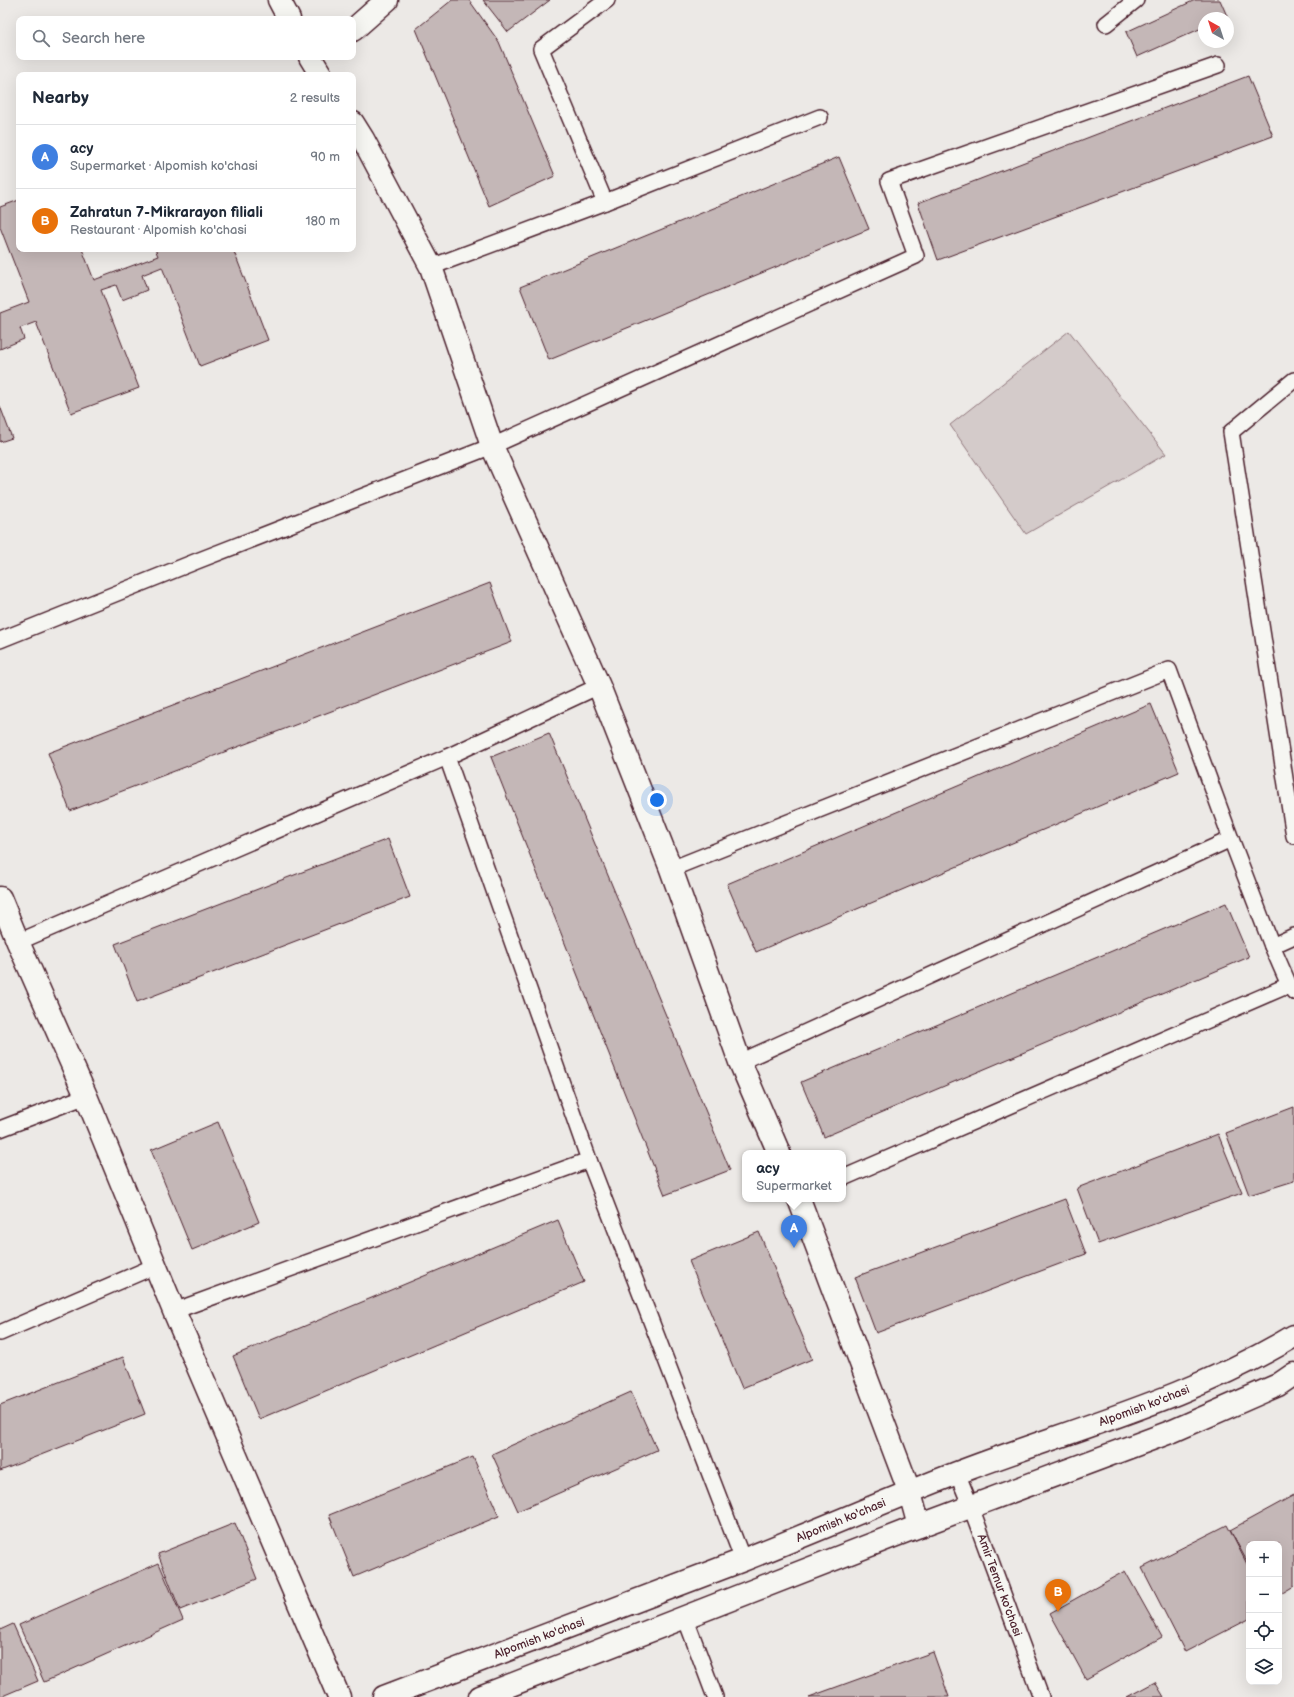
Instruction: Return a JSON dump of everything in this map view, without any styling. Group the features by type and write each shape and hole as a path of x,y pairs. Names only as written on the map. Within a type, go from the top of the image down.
{"street":[{"path":"279,0 287,16"},
{"path":"356,27 387,0"},
{"path":"356,128 363,138 430,267 492,446 599,686 671,869 740,1062 778,1150"},
{"path":"0,898 86,1096 155,1266 339,1697"},
{"path":"800,1202 910,1493 919,1526"},
{"name":"Alpomish ko'chasi","path":"384,1697 743,1560 957,1473 1126,1412 1195,1385 1262,1356 1294,1336"},
{"path":"480,1697 919,1526 1173,1430 1278,1384 1294,1374"}],"lane":[{"path":"605,202 540,49 607,0"},
{"path":"1106,24 1136,0"},
{"path":"0,640 197,561 492,446 916,256 889,181 1218,65"},
{"path":"430,267 605,202 820,117"},
{"path":"1294,380 1231,432 1294,836"},
{"path":"671,869 1169,670 1272,946 1291,988 846,1177"},
{"path":"18,942 447,757 599,686"},
{"path":"447,757 589,1160 743,1560"},
{"path":"740,1062 1231,839"},
{"path":"1272,946 1294,936"},
{"path":"0,1129 86,1096"},
{"path":"174,1311 589,1160"},
{"path":"0,1333 155,1266"},
{"name":"Amir Temur ko'chasi","path":"957,1473 971,1506 1041,1697"},
{"path":"685,1617 715,1697"}],"shaded area":[{"path":"1069,331 1166,454 1026,534 950,425"}],"building":[{"path":"452,0 469,0 499,42 555,176 489,206 416,29"},
{"path":"483,0 550,0 508,32"},
{"path":"1195,0 1220,0 1225,12 1198,12 1198,30 1137,57 1126,32"},
{"path":"1248,76 1273,136 938,260 918,203"},
{"path":"839,157 869,229 549,360 520,287"},
{"path":"16,201 16,252 83,252 94,280 158,256 156,252 234,252 268,340 200,366 162,267 142,275 147,290 122,300 116,285 101,290 139,388 71,413 36,322 20,328 24,339 0,349 0,313 29,302 0,227 0,207"},
{"path":"0,406 12,438 0,442"},
{"path":"490,583 512,642 70,811 48,753"},
{"path":"1151,704 1179,772 756,952 727,884"},
{"path":"549,733 730,1170 665,1195 491,757"},
{"path":"388,839 410,897 137,1002 115,944"},
{"path":"1226,903 1249,957 824,1137 801,1082"},
{"path":"1294,1107 1294,1181 1249,1195 1226,1133"},
{"path":"218,1122 259,1222 192,1250 151,1150"},
{"path":"1218,1134 1242,1193 1098,1244 1077,1188"},
{"path":"1065,1199 1086,1254 876,1333 855,1277"},
{"path":"558,1220 584,1282 259,1419 233,1356"},
{"path":"759,1232 812,1359 742,1388 689,1261"},
{"path":"123,1357 145,1414 0,1471 0,1405"},
{"path":"631,1392 657,1450 518,1511 492,1454"},
{"path":"473,1457 499,1516 354,1577 329,1515"},
{"path":"1294,1495 1294,1586 1282,1593 1282,1541 1246,1541 1246,1559 1230,1530"},
{"path":"235,1523 257,1579 180,1610 158,1554"},
{"path":"1227,1525 1246,1562 1246,1621 1185,1652 1142,1568"},
{"path":"159,1563 183,1620 44,1682 19,1625"},
{"path":"1125,1571 1162,1637 1086,1679 1050,1613"},
{"path":"13,1624 38,1681 0,1697 0,1630"},
{"path":"933,1652 949,1697 809,1697"},
{"path":"1155,1682 1164,1697 1127,1697"}],"place":[{"name":"асу","path":"794,1248"},
{"name":"Zahratun 7-Mikrarayon filiali","path":"1058,1612"}]}
